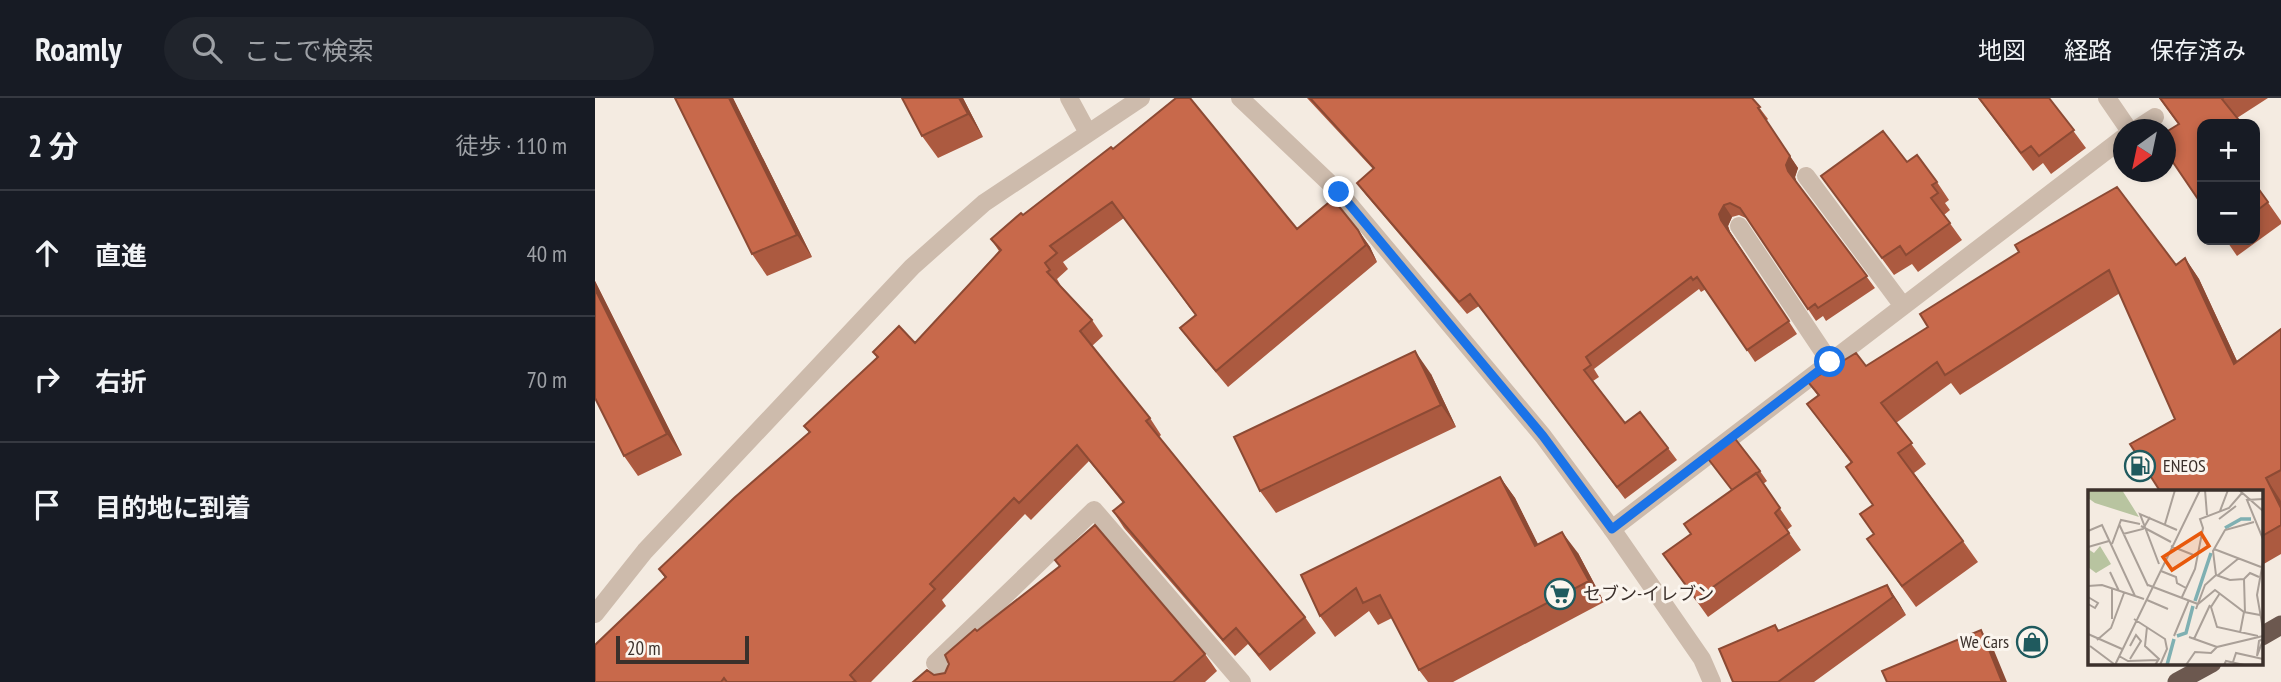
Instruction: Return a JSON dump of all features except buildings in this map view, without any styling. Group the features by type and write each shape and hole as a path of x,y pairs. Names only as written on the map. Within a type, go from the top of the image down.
{"highway":[{"path":"2263,635 2281,625"},
{"path":"2177,682 2210,664"}],"street":[{"path":"1069,98 1088,133"},
{"path":"595,614 645,551 912,267 984,203 1141,98"},
{"path":"1240,98 1339,192 1543,436 1612,529 1702,659 1712,682"},
{"path":"2107,98 2121,119"},
{"path":"1612,529 2113,146"},
{"path":"1806,176 1903,306"},
{"path":"1739,226 1830,362"},
{"path":"950,682 935,663 1094,510 1242,682"}],"place":[{"name":"ENEOS","path":"2140,466"},
{"name":"セブン-イレブン","path":"1560,594"},
{"name":"We Cars","path":"2032,642"}],"route":[{"path":"1339,192 1543,436 1612,529 1830,362"}]}
